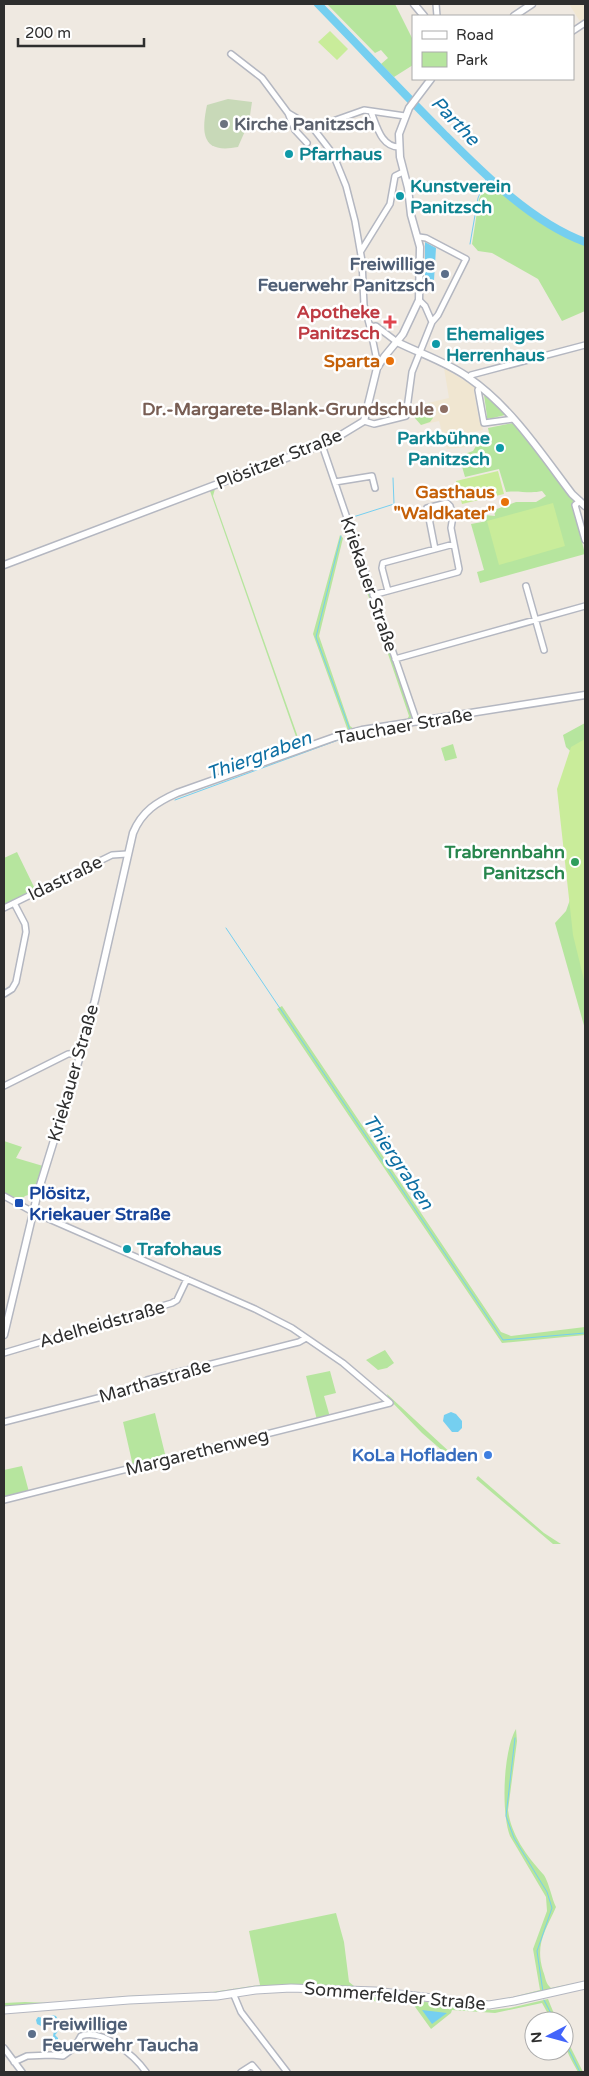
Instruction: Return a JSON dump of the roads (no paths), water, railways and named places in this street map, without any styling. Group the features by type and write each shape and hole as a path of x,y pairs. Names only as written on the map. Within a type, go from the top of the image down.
{"main road":[{"name":"Sommerfelder Straße","path":"4,2010 279,1988 348,1990 489,2004 514,2001 585,1985"}],"street":[{"path":"414,4 423,15"},
{"path":"516,15 532,4"},
{"path":"574,31 585,23"},
{"path":"231,54 262,78 288,113 295,130 307,143"},
{"path":"419,237 426,238 466,259 438,315 432,322 410,378 406,416 374,424 364,420 380,363 403,334 419,300 421,261 419,237 411,215 408,188 399,147 399,134 409,108 430,80"},
{"path":"316,132 333,122 364,110 405,116"},
{"path":"371,112 385,143 392,147 399,147"},
{"path":"288,113 316,132 333,154 346,186 361,251 364,305 376,356 380,363"},
{"path":"361,251 390,204 395,176 403,172"},
{"path":"419,300 425,306 432,322"},
{"path":"370,326 376,326 397,342 447,364 469,378 496,400 585,506"},
{"path":"469,378 471,375 585,345"},
{"path":"480,387 478,390 484,423 513,419"},
{"name":"Plösitzer Straße","path":"4,565 322,444 342,435 364,420"},
{"name":"Kriekauer Straße","path":"322,444 372,595 417,722"},
{"path":"335,482 372,476 375,488"},
{"path":"580,501 575,505 585,540"},
{"path":"372,595 458,572 460,569 451,526 453,516 450,505 446,503 427,508 435,549"},
{"path":"388,591 382,568 383,563 454,544"},
{"path":"526,586 534,620 544,650"},
{"path":"395,659 585,606"},
{"name":"Tauchaer Straße","path":"145,812 177,793 335,737 375,728 585,695"},
{"name":"Kriekauer Straße","path":"4,1336 33,1212 81,1053 127,854 136,826 145,812"},
{"name":"Idastraße","path":"4,908 112,855 127,854"},
{"path":"4,994 14,987 16,982 26,932 25,924 14,903"},
{"path":"4,1086 68,1054 81,1053"},
{"path":"4,1196 33,1212 255,1309 292,1328 306,1338"},
{"name":"Adelheidstraße","path":"4,1353 172,1303 177,1300 187,1279"},
{"name":"Margarethenweg","path":"4,1500 390,1403 343,1363 306,1338"},
{"name":"Marthastraße","path":"4,1422 133,1389 147,1380 299,1342 306,1338"},
{"path":"234,1993 241,2012 287,2072"},
{"path":"14,2062 27,2056 63,2056 74,2048 81,2036 88,2035 103,2038 116,2044 146,2072"},
{"path":"4,2048 22,2072"},
{"path":"4,2059 9,2055"},
{"path":"241,2072 252,2065 258,2072"}],"water":[{"path":"425,242 436,248 434,280 425,279"},
{"path":"451,1412 456,1414 462,1421 462,1428 458,1432 452,1432 443,1421 444,1415"},
{"path":"422,2010 447,2013 432,2024"},
{"path":"52,2015 56,2016 59,2026 55,2035 58,2041 54,2042 53,2025 48,2023 41,2026 37,2024 36,2020 38,2017 43,2018"}],"waterway":[{"name":"Parthe","path":"318,4 491,180 546,222 585,242"},
{"name":"Thiergraben","path":"470,244 478,198 487,177"},
{"path":"350,518 394,504 393,478"},
{"name":"Thiergraben","path":"341,536 316,637 350,730"},
{"name":"Thiergraben","path":"175,800 352,735"},
{"name":"Thiergraben","path":"226,928 503,1340 585,1333"},
{"path":"515,1738 506,1816 514,1838 547,1892 552,1908 537,1951 543,1992"},
{"path":"544,2000 550,2011"},
{"path":"574,2060 580,2072"}],"place":[{"name":"Kirche Panitzsch","path":"224,124"},
{"name":"Pfarrhaus","path":"289,154"},
{"name":"Kunstverein Panitzsch","path":"400,196"},
{"name":"Freiwillige Feuerwehr Panitzsch","path":"445,274"},
{"name":"Apotheke Panitzsch","path":"390,322"},
{"name":"Ehemaliges Herrenhaus","path":"436,344"},
{"name":"Sparta","path":"390,361"},
{"name":"Dr.-Margarete-Blank-Grundschule","path":"444,409"},
{"name":"Parkbühne Panitzsch","path":"500,448"},
{"name":"Gasthaus \"Waldkater\"","path":"505,502"},
{"name":"Trabrennbahn Panitzsch","path":"575,862"},
{"name":"Plösitz, Kriekauer Straße","path":"19,1203"},
{"name":"Trafohaus","path":"127,1249"},
{"name":"KoLa Hofladen","path":"488,1455"},
{"name":"Freiwillige Feuerwehr Taucha","path":"32,2034"}]}
